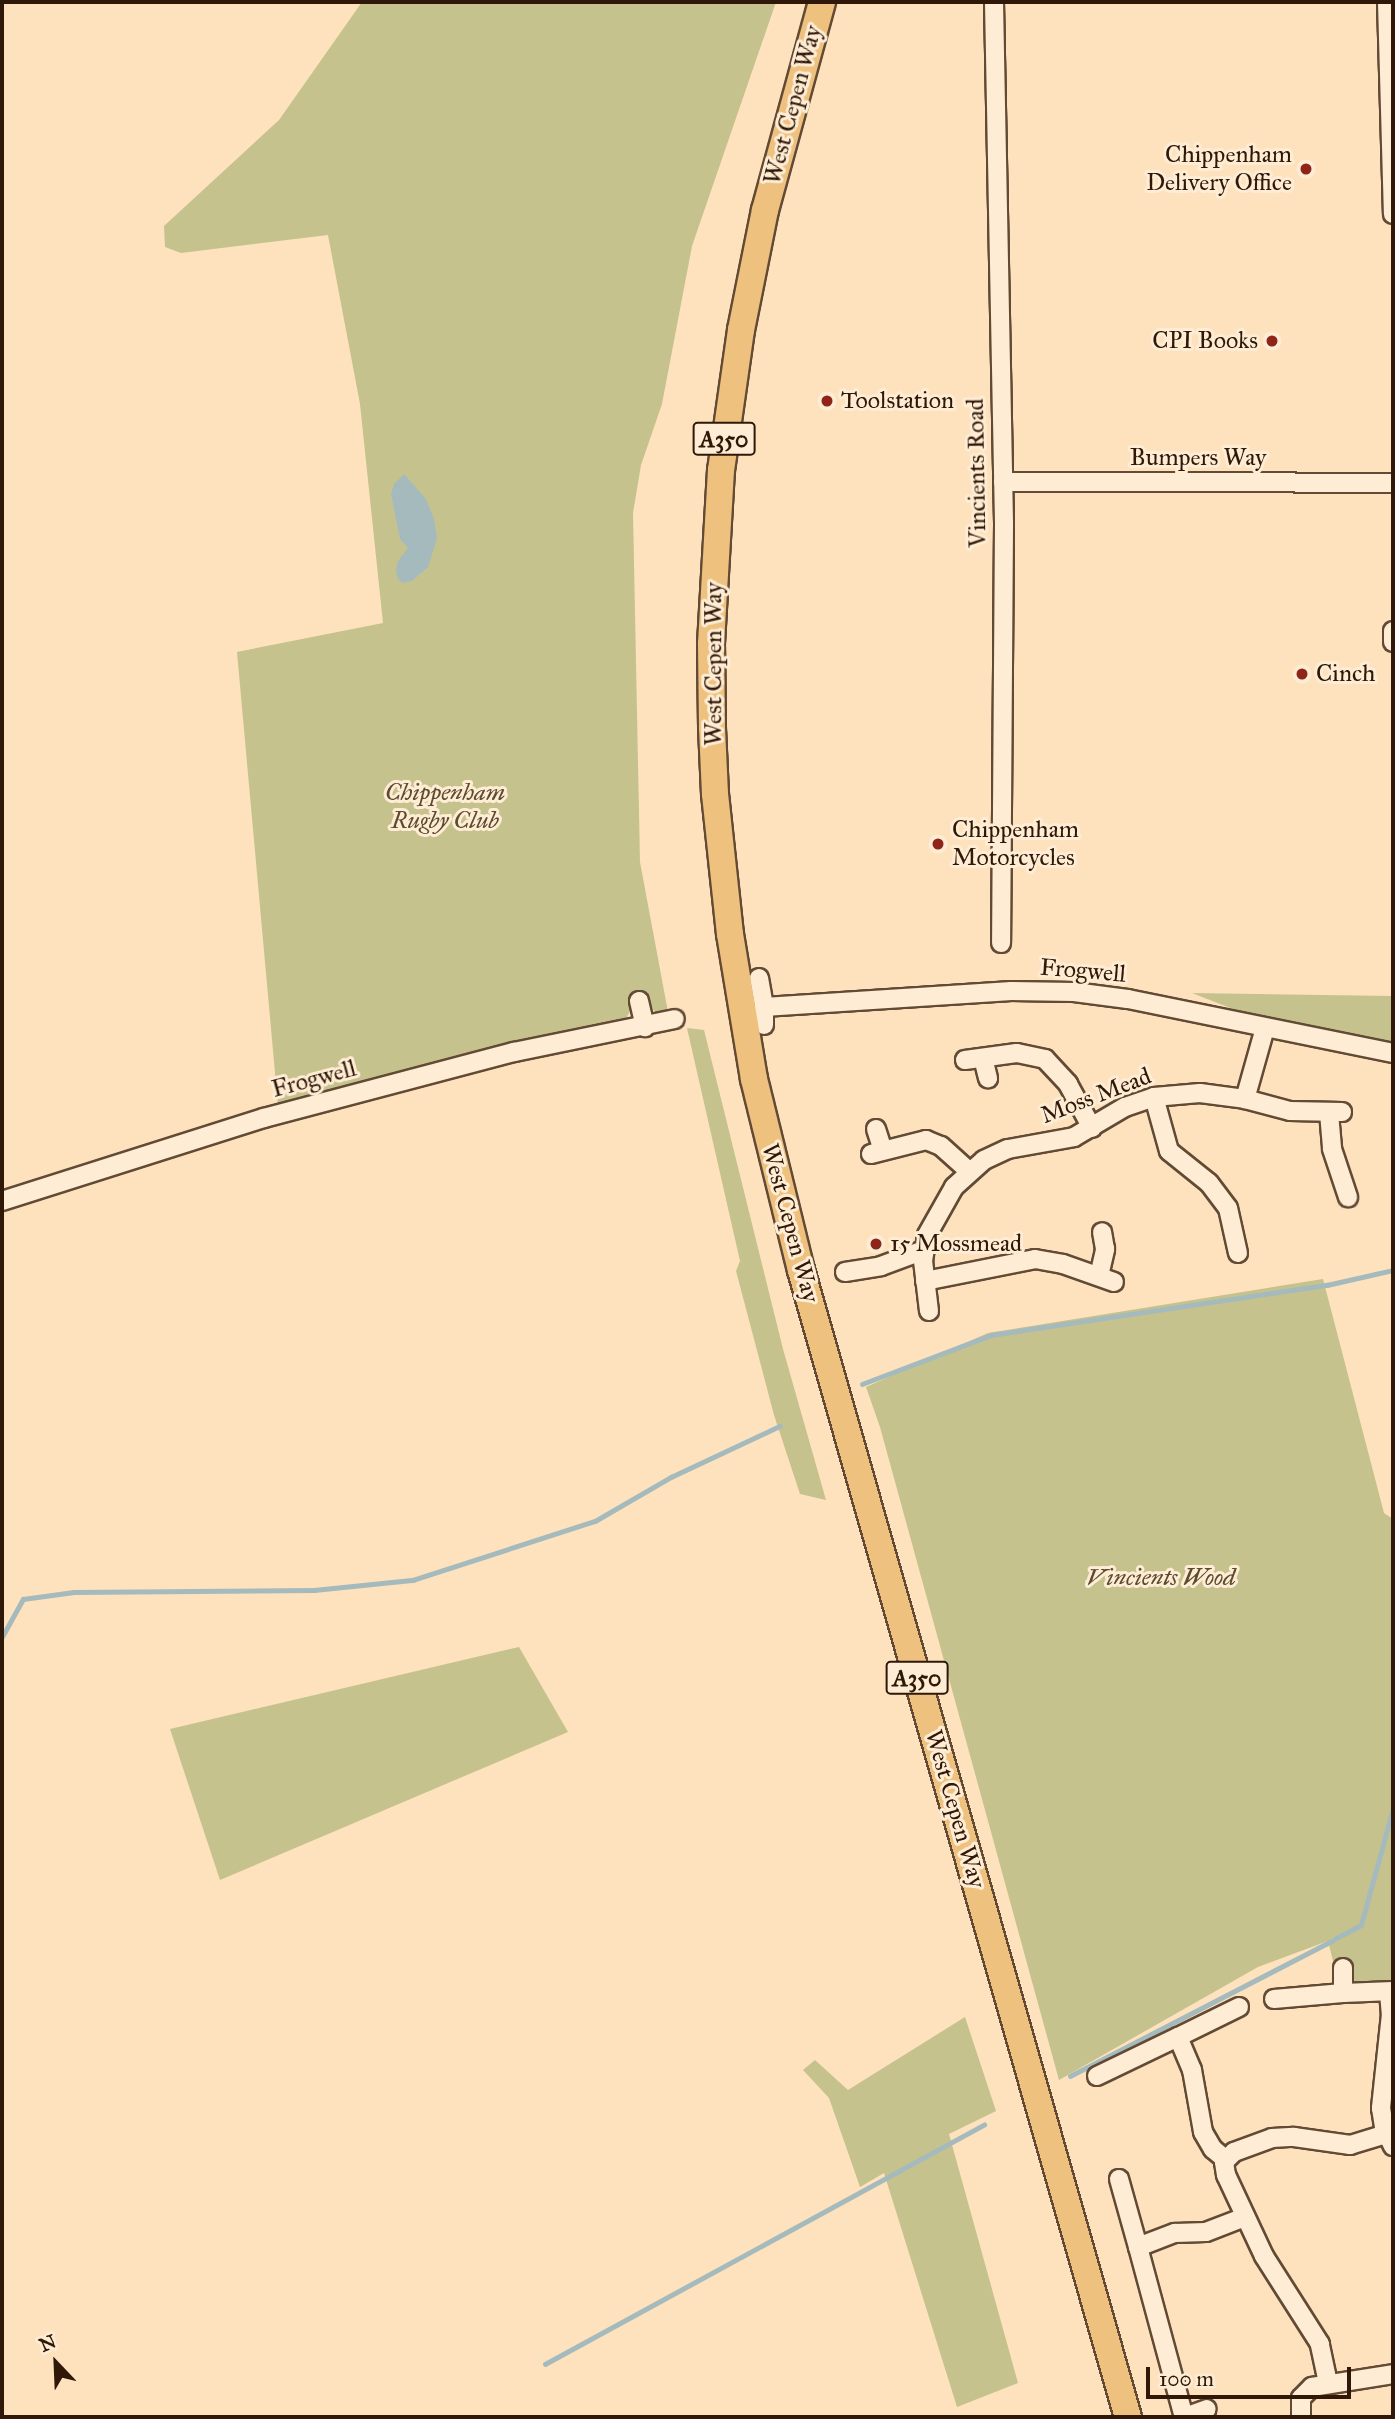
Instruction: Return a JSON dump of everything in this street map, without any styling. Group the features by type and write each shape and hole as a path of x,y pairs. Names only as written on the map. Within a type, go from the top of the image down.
{"highway":[{"name":"West Cepen Way","path":"822,2 796,89 762,223 741,330 721,470 711,645 712,728 715,794 730,934 754,1079 801,1270 1128,2417"}],"street":[{"name":"Vincients Road","path":"994,2 1003,482 1001,943"},
{"path":"1387,2 1393,214"},
{"name":"Bumpers Way","path":"1003,482 1393,483"},
{"path":"1393,631 1393,642"},
{"name":"Frogwell","path":"759,978 764,1016 1040,989 1128,999 1393,1053"},
{"path":"639,1002 645,1027"},
{"name":"Frogwell","path":"2,1201 264,1118 514,1052 675,1019"},
{"path":"1245,1099 1265,1028"},
{"path":"988,1078 974,1059 1024,1053 1050,1062 1068,1084 1092,1128"},
{"name":"Moss Mead","path":"929,1311 924,1250 937,1213 969,1171 1007,1149 1056,1142 1092,1128 1125,1107 1154,1097 1200,1093 1245,1099 1282,1110 1336,1112 1332,1149 1340,1190"},
{"path":"1154,1097 1167,1147 1178,1161 1218,1193 1228,1208 1231,1233 1238,1253"},
{"path":"876,1129 877,1152 912,1141 930,1141 946,1149 969,1171"},
{"path":"925,1281 1035,1259 1106,1279 1102,1232"},
{"path":"845,1272 881,1266 924,1250"},
{"path":"1343,1968 1343,1993"},
{"path":"1274,1999 1391,1992 1387,2093 1382,2119 1390,2140 1350,2145 1278,2137 1237,2150 1226,2160 1226,2175 1277,2280 1320,2344 1328,2383"},
{"path":"1097,2076 1239,2007"},
{"path":"1178,2037 1194,2077 1203,2132 1213,2149 1226,2160"},
{"path":"1119,2179 1185,2417 1207,2409"},
{"path":"1138,2247 1175,2234 1206,2232 1245,2217"},
{"path":"1301,2417 1302,2395 1312,2387 1393,2375"}],"green space":[{"name":"Chippenham Rugby Club","path":"362,2 776,2 692,246 662,404 641,465 633,513 640,862 668,1012 658,1015 646,1001 634,1005 623,1023 488,1048 278,1106 237,652 383,623 360,404 328,235 181,253 165,247 164,226 279,120"},
{"path":"1192,993 1393,996 1393,1043 1238,1011"},
{"path":"687,1028 704,1030 783,1349 826,1500 800,1494 774,1415 736,1271 740,1261"},
{"name":"Vincients Wood","path":"1323,1279 1384,1513 1393,1519 1393,1980 1369,1987 1356,1985 1352,1977 1351,1962 1334,1965 1328,1941 1258,1967 1059,2080 880,1427 866,1387 988,1333"},
{"path":"519,1647 568,1732 220,1880 170,1729"},
{"path":"965,2017 996,2111 949,2134 1018,2383 957,2407 884,2173 860,2187 829,2098 803,2070 815,2060 848,2090"}],"shaded area":[{"path":"404,474 426,499 434,519 437,539 428,567 412,581 403,583 398,579 396,571 398,561 408,548 400,539 391,494 394,484"}],"waterway":[{"path":"862,1384 991,1335 1327,1285 1393,1270"},
{"path":"2,1637 23,1599 74,1592 314,1590 413,1580 595,1521 671,1477 780,1426"},
{"path":"1336,1938 1361,1925 1393,1808"},
{"path":"1070,2076 1333,1940"},
{"path":"545,2364 984,2125"}],"place":[{"name":"Chippenham Delivery Office","path":"1306,169"},
{"name":"CPI Books","path":"1272,341"},
{"name":"Toolstation","path":"827,401"},
{"name":"Cinch","path":"1302,674"},
{"name":"Chippenham Motorcycles","path":"938,844"},
{"name":"15 Mossmead","path":"876,1244"}]}
